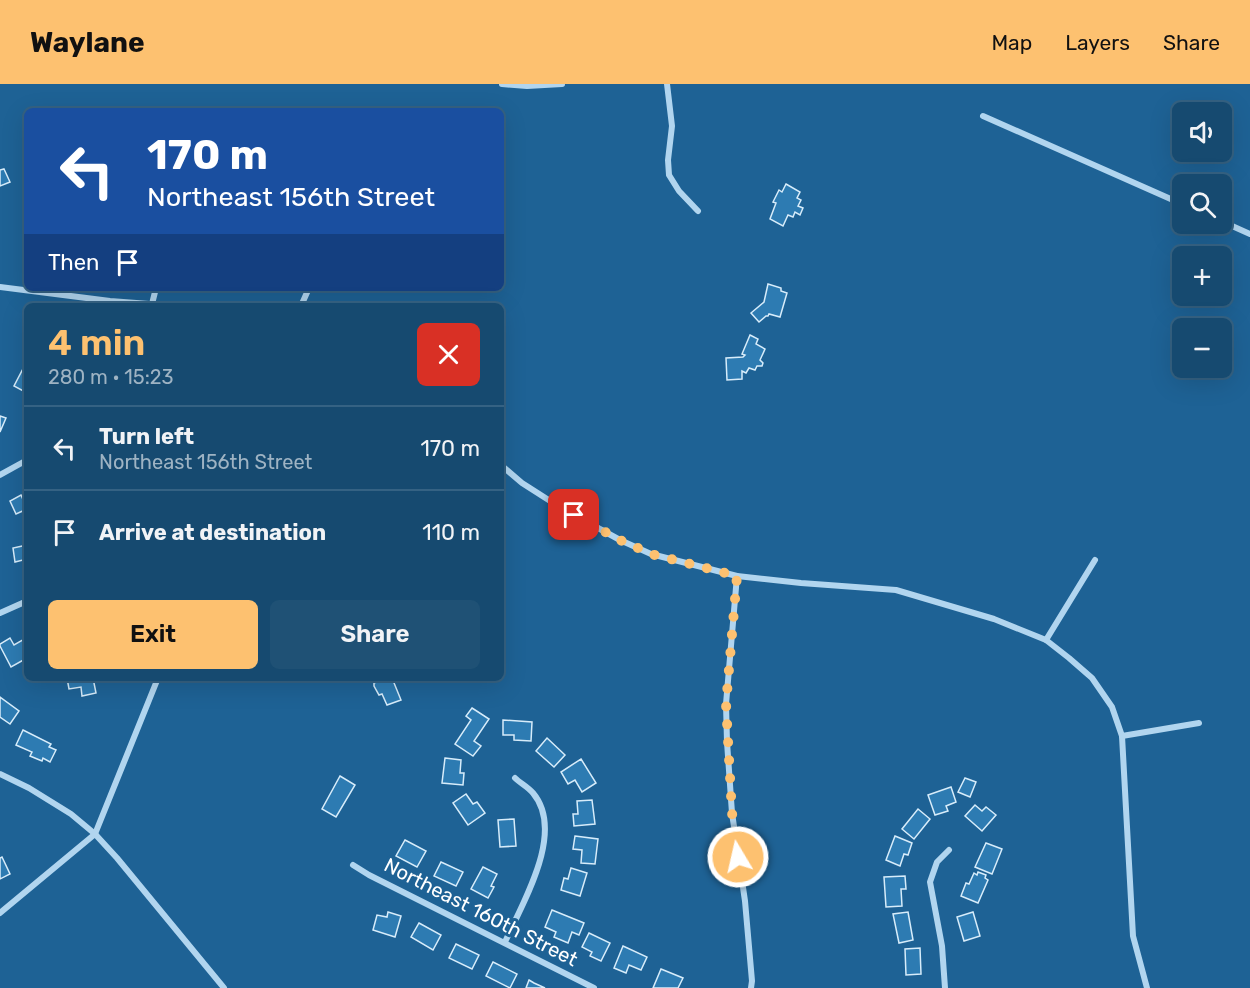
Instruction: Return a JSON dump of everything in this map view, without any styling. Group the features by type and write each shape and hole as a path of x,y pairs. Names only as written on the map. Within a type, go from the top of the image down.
{"street":[{"path":"502,84 527,86 562,84"},
{"path":"667,84 672,126 668,160 669,175 679,191 698,211"},
{"path":"983,116 1172,200"},
{"path":"1232,226 1250,234"},
{"path":"0,287 24,291"},
{"path":"27,291 109,303"},
{"path":"0,475 24,462"},
{"path":"504,468 522,483 558,506 651,554 737,576 896,590 994,619 1046,640 1070,658 1092,678 1112,707 1122,736 1133,936 1147,988"},
{"path":"1046,640 1095,560"},
{"path":"737,576 726,704 727,742 732,813 745,901 751,988"},
{"path":"0,613 24,602"},
{"path":"0,913 95,834 157,681"},
{"path":"1122,736 1199,723"},
{"path":"0,774 29,788 71,814 95,834 224,988"},
{"path":"505,942 533,880 545,844 542,811 533,794 515,778"},
{"path":"945,988 942,946 930,882 937,862 949,850"},
{"name":"Northeast 160th Street","path":"353,865 594,988"}],"building":[{"path":"4,169 10,182 0,186 0,170"},
{"path":"786,184 800,192 797,198 801,200 798,206 803,208 800,215 795,212 793,217 788,215 783,226 770,219 776,203 773,202 779,190 782,192"},
{"path":"768,284 781,288 781,291 787,293 780,317 769,314 759,322 751,313 764,302"},
{"path":"750,335 758,339 756,344 765,349 760,360 763,363 762,366 757,366 755,370 749,368 746,373 742,371 742,379 727,380 726,358 743,357 745,355 742,354"},
{"path":"24,367 24,391 14,386"},
{"path":"0,416 6,418 0,432"},
{"path":"21,495 24,510 16,514 10,501"},
{"path":"24,546 24,560 15,562 13,548"},
{"path":"10,638 14,645 24,639 24,660 11,667 0,644"},
{"path":"68,681 94,681 96,693 82,696 81,687 69,689"},
{"path":"393,681 401,700 387,705 382,694 379,695 374,683"},
{"path":"0,697 19,711 10,724 0,717"},
{"path":"472,708 489,719 474,741 481,746 473,756 455,744 471,720 466,716"},
{"path":"503,720 532,722 531,741 514,740 514,735 503,735"},
{"path":"23,730 51,744 49,747 56,750 50,762 43,758 42,761 30,756 32,752 16,745"},
{"path":"547,738 565,755 554,767 536,751"},
{"path":"445,758 461,760 460,773 464,773 463,785 442,783"},
{"path":"581,759 596,783 582,792 575,780 568,784 561,772"},
{"path":"340,776 355,785 336,817 322,809"},
{"path":"965,778 976,782 970,797 958,792"},
{"path":"951,787 956,802 946,806 948,811 935,815 928,795"},
{"path":"466,794 473,804 477,802 485,813 468,825 453,803"},
{"path":"592,800 595,824 574,826 573,814 578,814 577,801"},
{"path":"975,805 982,811 986,807 996,815 982,831 965,816"},
{"path":"918,809 930,819 914,839 902,829"},
{"path":"514,819 516,846 500,847 498,820"},
{"path":"575,836 598,839 595,864 581,863 582,850 573,849"},
{"path":"895,836 912,843 908,855 904,854 900,866 886,860"},
{"path":"405,840 426,851 417,867 396,856"},
{"path":"986,843 1002,849 992,874 975,867"},
{"path":"2,857 10,874 0,879 0,858"},
{"path":"441,862 463,872 456,886 434,876"},
{"path":"483,867 497,874 488,898 471,889"},
{"path":"571,868 587,873 580,896 561,890 564,878 568,879"},
{"path":"978,872 986,875 985,878 988,880 978,903 961,896 966,883 969,884 974,873 977,875"},
{"path":"905,876 906,889 901,889 902,906 886,907 884,877"},
{"path":"552,910 584,923 579,935 572,932 568,943 554,937 556,932 545,927"},
{"path":"388,912 401,916 395,937 373,930 377,915 387,917"},
{"path":"908,912 913,940 899,943 893,914"},
{"path":"973,912 980,936 964,941 957,917"},
{"path":"419,923 441,935 433,950 411,937"},
{"path":"589,933 610,943 601,961 590,956 592,952 582,947"},
{"path":"456,944 479,955 472,969 449,958"},
{"path":"623,946 647,957 641,970 629,965 626,973 614,968"},
{"path":"920,948 921,974 906,975 905,949"},
{"path":"493,962 517,974 510,988 486,976"},
{"path":"661,969 683,978 678,988 653,988"},
{"path":"529,980 534,983 545,988 526,988"}],"route":[{"path":"574,515 651,554 737,576 726,704 732,813 738,857"}]}
